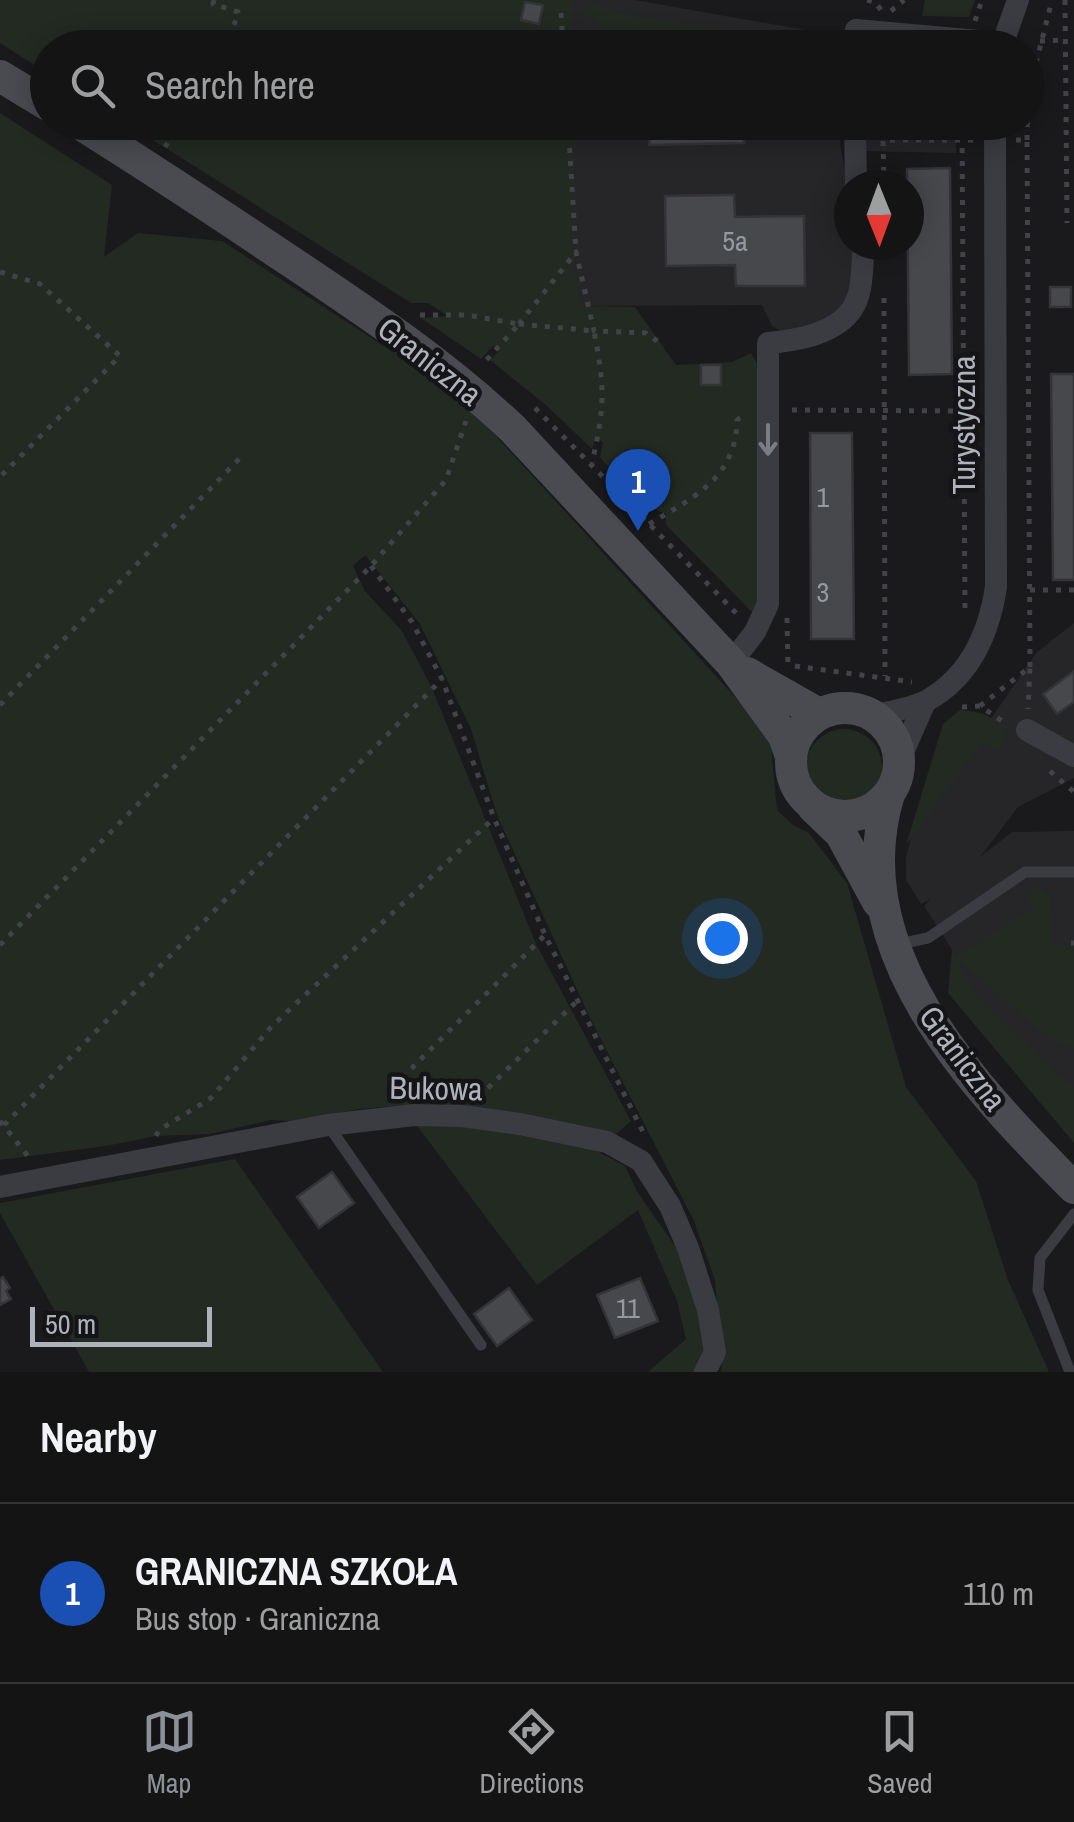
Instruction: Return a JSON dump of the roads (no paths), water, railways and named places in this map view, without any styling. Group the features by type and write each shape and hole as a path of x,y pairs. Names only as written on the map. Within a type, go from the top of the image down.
{"street":[{"path":"1007,30 1018,0"},
{"path":"0,76 30,94"},
{"name":"Graniczna","path":"106,140 364,310 476,394 730,663 784,736 791,757"},
{"path":"855,140 856,170"},
{"name":"Turystyczna","path":"873,716 955,679 984,640 996,587 995,140"},
{"path":"730,663 754,632 768,604 768,342 799,340 839,324 859,297 863,260"},
{"name":"Graniczna","path":"730,663 820,714"},
{"name":"Turystyczna","path":"899,760 919,692"},
{"path":"837,708 856,709 873,716 887,728 896,744 897,778 888,794 860,814 842,816 810,804 792,775 795,740 805,726 820,714 837,708"},
{"path":"1027,730 1074,756"},
{"name":"Graniczna","path":"882,909 879,825 888,794"},
{"name":"Graniczna","path":"810,804 841,834 882,909 920,1004 950,1050 1074,1188"},
{"name":"Bukowa","path":"0,1187 328,1126 414,1115 462,1116 520,1124 608,1142 641,1161 670,1206 708,1310 716,1352 705,1372"}],"lane":[{"path":"895,944 928,938 1025,872 1074,872"},
{"path":"328,1126 481,1345"},
{"path":"1070,1372 1038,1290 1040,1258 1074,1214"}],"place":[{"name":"GRANICZNA SZKOŁA","path":"638,531"}]}
